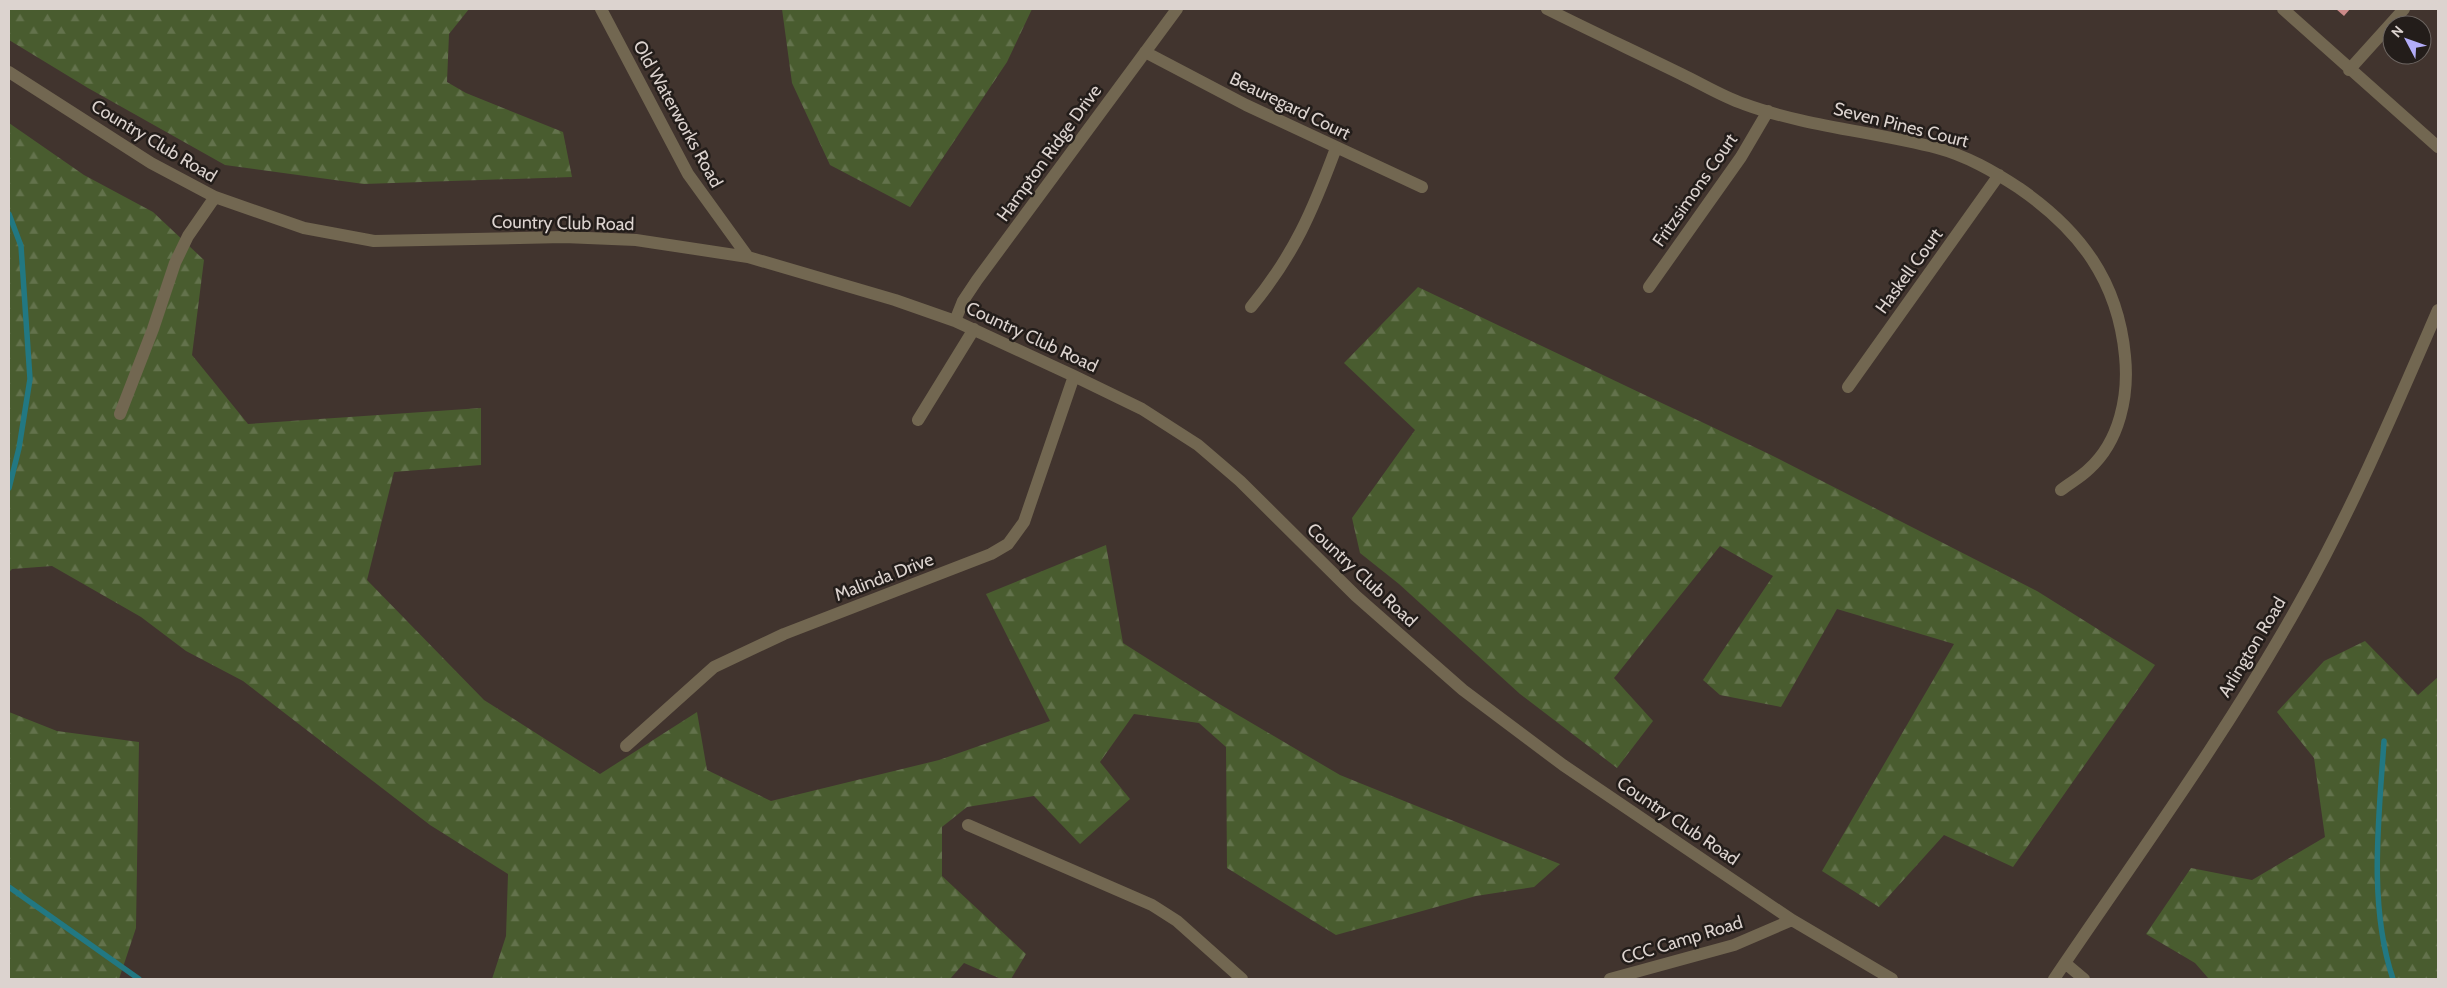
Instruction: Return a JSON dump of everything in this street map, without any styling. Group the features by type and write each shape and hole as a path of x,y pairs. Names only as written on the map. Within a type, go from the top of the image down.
{"street":[{"name":"Old Waterworks Road","path":"601,9 688,174 748,257"},
{"name":"Hampton Ridge Drive","path":"955,321 963,301 977,280 1177,9"},
{"name":"Seven Pines Court","path":"1547,9 1744,104 1768,111 1939,148 1970,159 1999,174 2036,200 2072,231 2091,256 2106,282 2116,309 2123,338 2125,390 2121,415 2113,437 2102,455 2090,469 2061,490"},
{"path":"2283,9 2349,70 2438,147"},
{"path":"2349,70 2404,9"},
{"name":"Beauregard Court","path":"1145,52 1246,106 1422,187"},
{"name":"Country Club Road","path":"9,72 150,163 214,197 304,228 374,241 564,237 636,240 748,257 895,300 955,321 974,328 1074,376 1142,409 1198,445 1240,481 1356,596 1463,690 1563,766 1792,920 1892,979"},
{"name":"Fritzsimons Court","path":"1649,287 1741,157 1768,111"},
{"path":"1251,307 1271,283 1304,227 1314,208 1336,148"},
{"name":"Haskell Court","path":"1848,387 1999,174"},
{"path":"120,414 153,330 175,263 188,236 214,197"},
{"name":"Arlington Road","path":"2054,979 2242,698 2300,602 2373,460 2438,310"},
{"path":"918,420 974,328"},
{"name":"Malinda Drive","path":"626,746 714,667 730,658 784,634 991,554 1008,544 1020,530 1031,506 1074,376"},
{"path":"968,825 1152,905 1178,922 1242,979"},
{"name":"CCC Camp Road","path":"1610,979 1734,945 1792,920"},
{"path":"2065,963 2084,979"}],"green space":[{"path":"9,9 469,9 449,34 447,82 466,93 563,132 572,177 364,184 225,165 88,88 9,40"},
{"path":"782,9 1032,9 1007,62 910,207 830,165 792,83"},
{"path":"9,123 84,175 153,212 204,260 192,355 248,424 481,408 481,465 394,472 367,580 484,700 600,774 697,712 707,770 771,801 939,760 1050,721 986,594 1106,545 1123,643 1216,702 1340,775 1560,864 1534,887 1476,896 1336,935 1227,868 1226,747 1199,723 1134,714 1100,762 1130,799 1080,844 1034,796 967,807 942,827 942,876 1026,954 1011,979 1001,979 964,963 950,979 492,979 506,936 508,874 430,825 243,681 186,651 141,617 52,566 12,569 9,572"},
{"path":"1418,287 1769,454 2037,591 2155,665 2013,867 1944,835 1879,907 1822,871 1954,644 1837,609 1781,707 1720,695 1703,680 1773,576 1720,546 1614,678 1653,721 1617,768 1520,694 1399,584 1360,553 1352,518 1415,430 1344,363"},
{"path":"2365,641 2418,695 2438,677 2438,979 2209,979 2195,963 2146,934 2191,868 2252,880 2325,837 2314,758 2277,712 2324,661"},
{"path":"9,712 57,731 139,742 136,928 119,979 9,979"}],"building":[{"path":"2336,9 2350,9 2344,16"}],"waterway":[{"path":"9,214 21,246 30,379 19,448 9,488"},
{"path":"2384,741 2378,830 2378,891 2385,951 2393,979"},
{"path":"9,887 139,979"}]}
